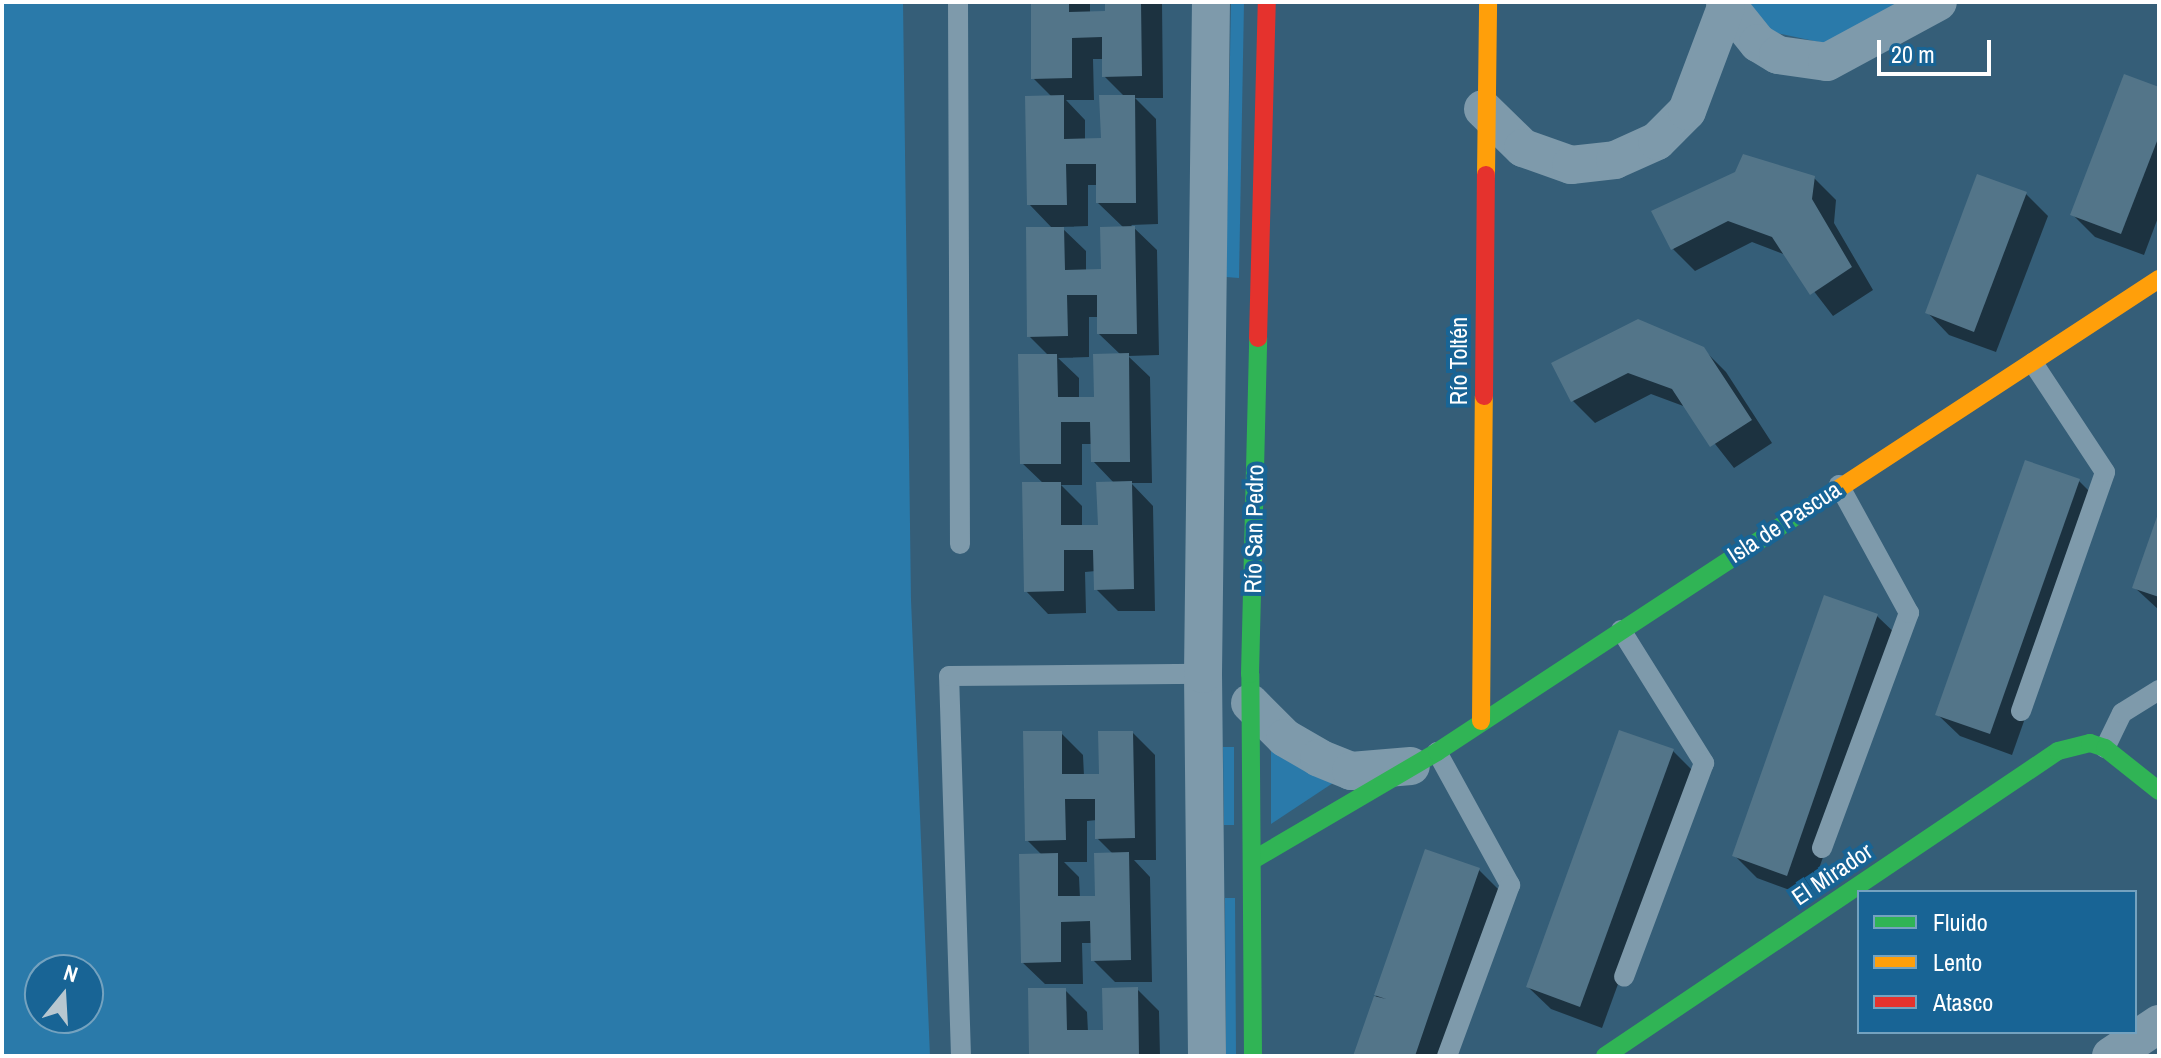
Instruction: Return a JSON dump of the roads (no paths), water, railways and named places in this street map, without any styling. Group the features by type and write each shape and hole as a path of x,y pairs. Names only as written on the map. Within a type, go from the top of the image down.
{"street":[{"name":"Río San Pedro","path":"1207,1056 1203,674 1211,2"},
{"name":"Río San Pedro","path":"1253,1056 1250,689 1267,2"},
{"name":"Río Toltén","path":"1481,721 1483,109 1488,2"},
{"path":"1726,4 1740,27 1778,55 1827,62 1938,2"},
{"path":"1483,109 1523,148 1571,165 1615,160 1657,141 1687,111 1726,4"},
{"name":"Isla de Pascua","path":"1253,860 1424,759 1839,485 2033,363 2159,279"},
{"path":"1203,674 1250,689 1285,738 1319,758 1351,771 1424,759"},
{"path":"2097,745 2159,791"},
{"name":"El Mirador","path":"1605,1056 2058,751 2097,745"},
{"path":"2111,1056 2159,1024"}],"lane":[{"path":"958,2 960,544"},
{"path":"2021,711 2105,472 2033,363"},
{"path":"1822,848 1909,613 1839,485"},
{"path":"1621,630 1704,763 1624,977"},
{"path":"961,1056 949,676 1203,674"},
{"path":"2097,745 2122,713 2159,690"},
{"path":"1424,759 1510,885 1447,1056"}]}
